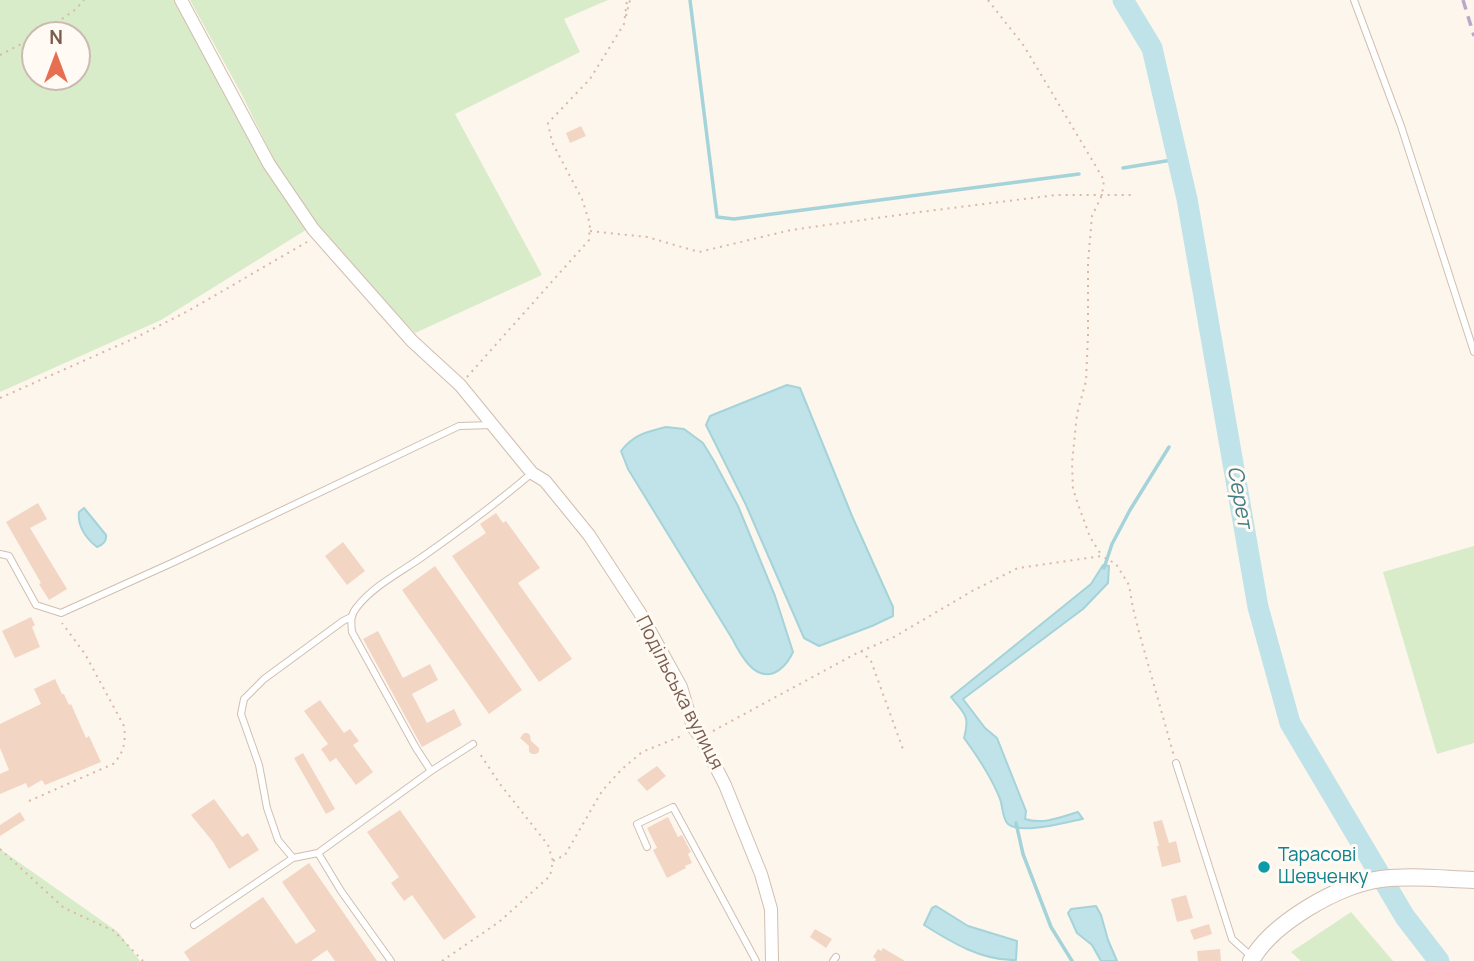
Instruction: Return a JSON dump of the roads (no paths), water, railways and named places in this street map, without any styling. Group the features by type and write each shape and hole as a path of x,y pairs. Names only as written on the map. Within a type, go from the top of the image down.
{"street":[{"name":"Подільська вулиця","path":"181,0 269,164 319,236 412,341 460,385 532,473 545,481 589,535 640,613 681,687 693,727 726,785 761,874 771,909 772,961"},
{"path":"1251,959 1273,933 1301,912 1355,885 1378,879 1413,877 1474,880"}],"lane":[{"path":"1354,0 1401,127 1474,352"},
{"path":"0,554 9,556 36,605 61,613 459,426 493,425"},
{"path":"430,771 352,632 351,617 356,607 372,592 532,473"},
{"path":"293,858 278,840 267,808 259,765 241,714 244,699 264,679 351,617"},
{"path":"194,925 293,858 318,853 430,771 473,744"},
{"path":"1176,763 1232,939 1251,959"},
{"path":"648,847 637,824 673,807 756,961"},
{"path":"318,853 341,891 391,961"}],"water":[{"path":"787,385 800,388 852,516 893,607 893,616 819,646 804,638 746,505 706,425 710,416"},
{"path":"666,427 684,429 703,443 738,506 775,596 793,652 784,666 775,673 758,672 744,658 628,469 621,451 626,445 641,434"},
{"path":"84,508 106,535 104,543 97,547 81,527 79,512"},
{"path":"1103,565 1109,566 1108,583 1083,609 963,699 985,728 997,738 1026,811 1025,819 1045,821 1078,812 1083,819 1044,827 1014,827 1006,822 993,782 964,738 965,716 951,697 1091,584"},
{"path":"936,906 968,926 1017,941 1016,960 979,954 924,925 932,908"},
{"path":"1096,906 1117,961 1101,961 1092,945 1077,933 1068,913 1071,909"}],"waterway":[{"path":"690,0 717,217 734,219 1079,174"},
{"name":"Серет","path":"1123,0 1152,48 1187,199 1258,607 1290,723 1405,917 1439,961"},
{"path":"1123,168 1178,159"},
{"path":"1104,568 1112,544 1130,510 1169,447"},
{"path":"1016,823 1023,854 1051,927 1072,961"}],"railway":[{"path":"1463,0 1474,36"}],"place":[{"name":"Тарасові Шевченку","path":"1264,867"}]}
